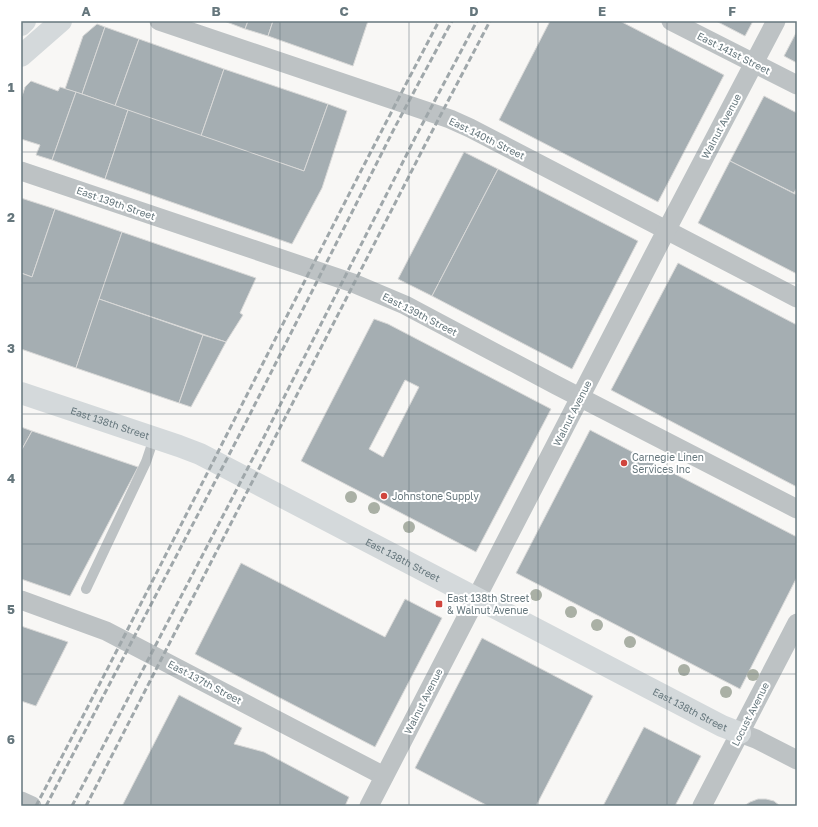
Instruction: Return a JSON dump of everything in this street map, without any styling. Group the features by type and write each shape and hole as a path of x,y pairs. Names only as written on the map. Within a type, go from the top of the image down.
{"main road":[{"path":"21,25 25,21"},
{"path":"21,56 61,21"},
{"name":"East 138th Street","path":"21,393 193,451 722,726 740,733"}],"street":[{"name":"East 140th Street","path":"159,21 470,128 797,298"},
{"name":"East 141st Street","path":"671,21 797,85"},
{"name":"Walnut Avenue","path":"369,806 776,21"},
{"name":"East 139th Street","path":"21,171 384,295 797,510"},
{"name":"East 137th Street","path":"21,600 106,630 384,776"},
{"name":"Locust Avenue","path":"702,806 797,623"},
{"name":"East 138th Street","path":"740,733 756,739 797,760"},
{"path":"21,801 32,806"}],"lane":[{"path":"86,589 146,462 154,438"}],"building":[{"path":"224,21 248,21 245,29"},
{"path":"248,21 273,21 268,36 245,29"},
{"path":"273,21 368,21 353,66 268,36"},
{"path":"550,21 620,21 724,75 658,202 499,120"},
{"path":"716,21 753,21 745,36"},
{"path":"97,24 105,27 82,94 65,89 83,36"},
{"path":"105,27 139,39 115,106 82,94"},
{"path":"797,31 797,63 784,56"},
{"path":"139,39 224,69 201,136 115,106"},
{"path":"224,69 328,104 304,171 201,136"},
{"path":"31,81 58,91 60,87 76,92 52,160 36,155 40,145 21,139 21,99 25,87"},
{"path":"76,92 128,110 105,179 52,160"},
{"path":"764,96 797,113 797,187 794,193 730,161"},
{"path":"328,104 347,111 322,188 292,244 105,179 128,110 304,171"},
{"path":"464,152 498,169 432,296 398,279"},
{"path":"730,161 797,195 797,274 698,223"},
{"path":"498,169 638,241 572,369 432,296"},
{"path":"21,198 55,209 32,277 21,273"},
{"path":"55,209 122,232 76,368 21,349 21,273 32,277"},
{"path":"122,232 256,278 240,313 243,315 226,342 99,299"},
{"path":"678,263 797,325 797,487 611,390"},
{"path":"99,299 203,335 179,403 76,368"},
{"path":"374,319 388,324 551,409 476,552 301,461","holes":["405,380 419,387 383,457 369,449"]},
{"path":"203,335 226,342 191,407 179,403"},
{"path":"21,427 32,431 21,451"},
{"path":"590,430 797,537 797,577 740,689 516,573"},
{"path":"32,431 138,467 70,596 21,579 21,451"},
{"path":"241,563 385,637 405,599 442,618 375,747 195,654"},
{"path":"21,626 68,642 36,706 21,701"},
{"path":"482,638 593,696 536,806 488,806 415,768"},
{"path":"179,695 242,728 234,744 264,752 349,797 345,806 122,806"},
{"path":"644,727 701,756 675,806 603,806"},
{"path":"758,799 774,801 780,806 744,806"}],"railway":[{"path":"36,806 138,610 439,21"},
{"path":"46,806 244,426 395,127 452,21"},
{"path":"72,806 265,435 416,136 477,21"},
{"path":"86,806 490,21"}],"place":[{"name":"Carnegie Linen Services Inc","path":"624,463"},
{"name":"Johnstone Supply","path":"384,496"},
{"name":"East 138th Street & Walnut Avenue","path":"439,604"}]}
